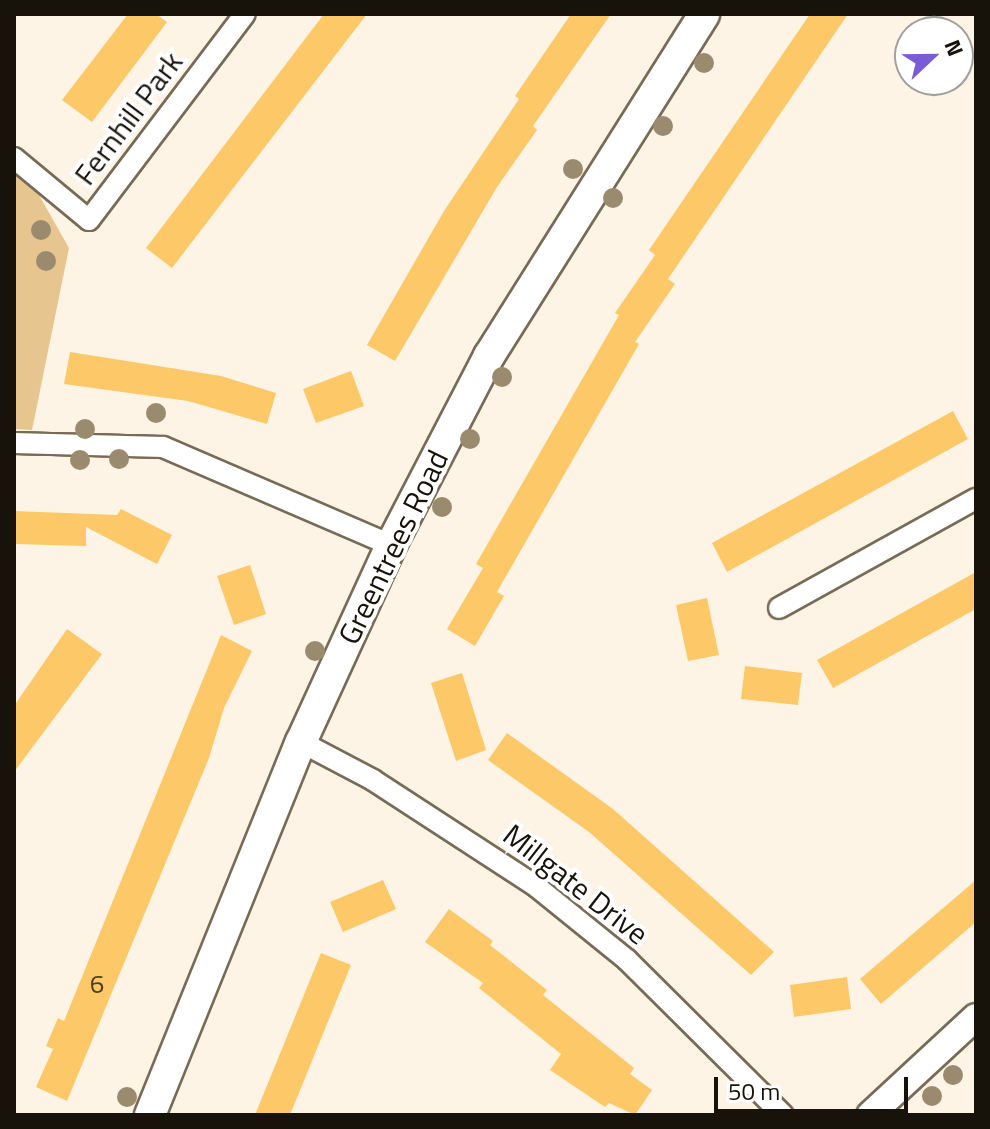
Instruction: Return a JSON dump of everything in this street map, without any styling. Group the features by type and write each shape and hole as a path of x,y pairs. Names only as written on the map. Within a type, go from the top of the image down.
{"main road":[{"name":"Greentrees Road","path":"150,1115 301,742 391,545 489,356 704,14"}],"street":[{"name":"Fernhill Park","path":"14,158 89,220 245,14"},
{"path":"14,443 163,447 391,545"},
{"path":"779,608 976,499"},
{"name":"Millgate Drive","path":"301,742 373,780 537,887 627,960 783,1115"},
{"path":"878,1113 976,1017"}],"shaded area":[{"path":"14,174 39,195 69,248 32,430 14,429"}],"building":[{"path":"128,14 156,14 167,22 92,122 62,100"},
{"path":"324,14 367,14 172,268 146,248"},
{"path":"571,14 611,14 533,126 537,130 497,187 395,361 367,345 444,211 519,99 515,96"},
{"path":"810,14 848,14 668,279 675,284 635,342 639,344 497,592 504,596 475,646 447,629 483,568 476,564 619,315 615,313 655,255 649,250"},
{"path":"70,352 221,376 276,393 267,424 188,401 64,384"},
{"path":"351,371 364,406 316,423 303,389"},
{"path":"953,411 968,439 727,572 712,543"},
{"path":"121,509 172,535 157,564 86,527 86,546 14,544 14,511 117,515"},
{"path":"250,565 266,614 234,625 217,576"},
{"path":"976,572 976,609 833,688 817,660"},
{"path":"707,598 719,655 688,661 676,605"},
{"path":"67,629 102,654 14,772 14,706"},
{"path":"221,635 252,651 224,708 209,758 67,1101 36,1087 53,1049 46,1046 58,1018 64,1021"},
{"path":"745,666 802,673 798,705 741,699"},
{"path":"462,673 486,750 456,761 431,683"},
{"path":"507,733 613,809 774,952 751,975 589,832 488,760"},
{"path":"383,880 396,909 343,932 330,902"},
{"path":"976,880 976,922 881,1004 860,979"},
{"path":"449,909 493,941 490,945 547,990 543,995 634,1068 630,1074 652,1090 635,1115 609,1103 605,1107 550,1070 561,1054 479,988 483,983 425,942"},
{"path":"321,953 351,965 290,1115 255,1115"},
{"path":"847,977 851,1009 794,1017 790,985"}]}
